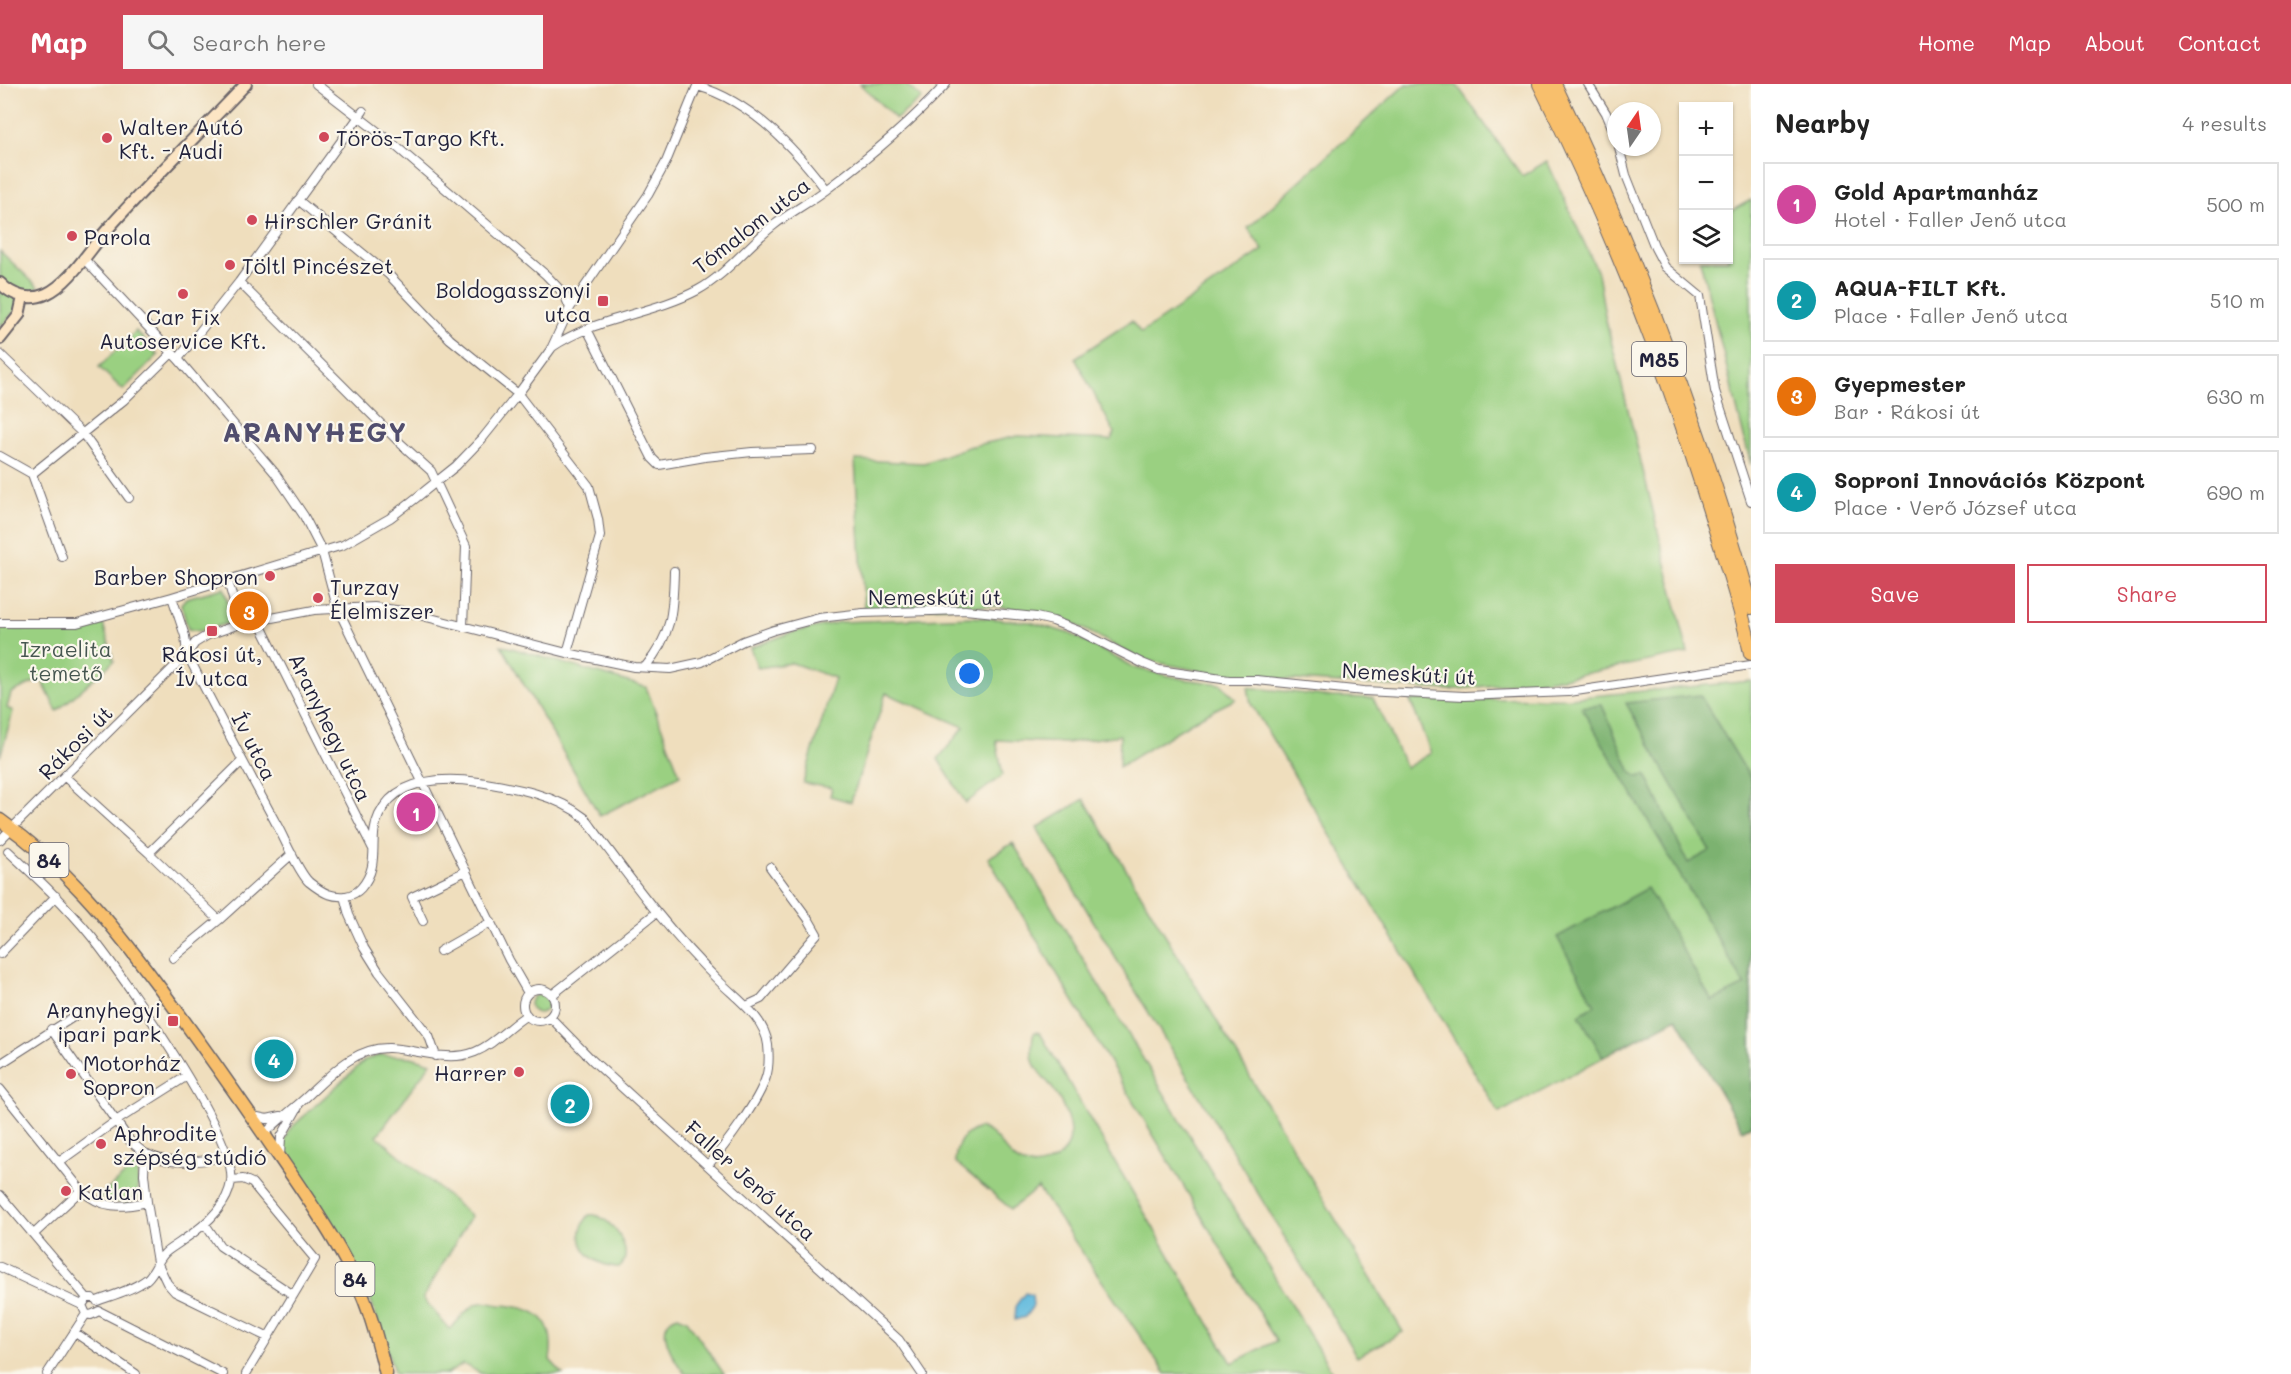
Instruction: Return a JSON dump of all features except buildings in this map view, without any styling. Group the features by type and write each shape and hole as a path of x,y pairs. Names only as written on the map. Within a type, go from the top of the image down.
{"highway":[{"name":"M85","path":"1540,84 1599,211 1656,352 1703,487 1750,649"},
{"name":"M85","path":"1554,84 1611,206 1667,347 1714,481 1751,607"}],"main road":[{"path":"0,284 23,297 36,297 50,292 59,285 121,215 246,84"},
{"path":"0,339 20,315 23,297"},
{"name":"84","path":"0,820 56,866 108,919 252,1115 281,1158 357,1283 376,1334 386,1374"}],"street":[{"path":"316,84 361,114 559,287 570,308"},
{"name":"Tómalom utca","path":"551,349 563,340 587,329 675,300 701,288 774,226 826,190 914,119 946,84"},
{"path":"1588,84 1607,115"},
{"name":"Tómalom utca","path":"0,623 77,623 228,581 343,544 390,518 456,466 482,439 551,349 570,308 648,195 666,162 697,86 723,96 750,114 798,154 826,190"},
{"path":"32,474 175,356 239,282 361,114"},
{"path":"1621,156 1655,248 1665,267 1700,296 1715,391 1751,501"},
{"path":"298,200 389,275 450,339 518,394 585,480 591,491 600,536 567,653"},
{"path":"83,258 175,356 275,473 304,516 322,551 337,607 528,993"},
{"path":"239,282 431,471 466,546 463,627"},
{"path":"587,329 652,458 659,465 752,452 813,450"},
{"path":"0,354 83,434 129,498"},
{"path":"0,456 32,474 62,558"},
{"path":"645,667 662,645 669,628 673,603 674,571"},
{"path":"228,581 240,624"},
{"name":"Ív utca","path":"172,597 185,636 187,654 292,854 308,881 328,894 344,896"},
{"name":"Nemeskúti út","path":"337,607 374,607 404,611 567,653 645,667 670,669 691,666 763,633 819,618 863,613 965,610 1036,617 1053,621 1079,631 1159,670 1229,680 1257,680 1364,691 1464,696 1569,692 1751,665"},
{"name":"Rákosi út","path":"0,840 187,654 195,643 208,635 240,624 337,607"},
{"name":"Aranyhegy utca","path":"258,620 373,850"},
{"path":"149,853 242,761"},
{"path":"65,777 219,920"},
{"path":"436,1056 429,1036 379,972 364,948 349,915 344,896 353,895 359,891 370,878 374,863 373,850 377,818 393,796 407,787 424,783 468,781 500,786 531,792 570,806 585,818 656,913 688,950 746,1006 765,1034 768,1047 765,1081 724,1147 708,1165"},
{"path":"8,851 56,896 90,935 188,1076 216,1130 232,1180 221,1206 206,1224 170,1248 157,1262 147,1279 97,1301"},
{"path":"173,958 292,854"},
{"path":"746,1006 761,999 817,934 770,867"},
{"path":"423,921 412,897 466,871"},
{"path":"0,954 56,896"},
{"path":"552,995 656,913"},
{"path":"440,951 491,922"},
{"path":"540,989 552,995 555,1009 550,1017 540,1021 527,1015 523,1002 528,993 540,989"},
{"path":"0,1064 51,1029 78,1014"},
{"path":"264,1135 342,1064 367,1051 390,1048 454,1057 474,1052 489,1044 527,1015"},
{"name":"Faller Jenő utca","path":"550,1017 585,1054 899,1340 922,1374"},
{"path":"51,1029 130,1141 145,1153 186,1162 212,1160 226,1156"},
{"path":"59,1162 116,1121 188,1076"},
{"path":"0,1089 81,1190 90,1198 124,1208 147,1202"},
{"path":"252,1115 264,1119 275,1118 302,1101"},
{"path":"281,1158 280,1142 285,1128 302,1101"},
{"path":"264,1135 273,1134 285,1128"},
{"path":"145,1153 144,1174 147,1202 157,1262 166,1283 175,1292 267,1337"},
{"path":"232,1180 243,1179 252,1183 315,1259 246,1374"},
{"path":"34,1234 81,1190"},
{"path":"0,1195 87,1298"},
{"path":"206,1224 220,1246 231,1255 292,1294"},
{"path":"0,1267 82,1305 86,1314"},
{"path":"87,1298 97,1301 99,1311"},
{"path":"82,1305 87,1298"},
{"path":"86,1314 91,1315 99,1311"},
{"path":"99,1311 223,1374"},
{"path":"47,1374 86,1314"},
{"path":"74,1332 136,1374"}],"green space":[{"path":"860,84 905,84 922,98 896,119"},
{"path":"1406,84 1456,84 1522,176 1547,161 1598,273 1605,316 1688,653 1563,678 1449,690 1220,675 1140,659 1065,619 996,606 864,609 855,460 924,463 968,447 1018,436 1111,440 1114,432 1075,358 1131,321 1141,333 1263,250 1248,228"},
{"path":"1751,200 1751,465 1701,264 1733,264 1733,210"},
{"path":"0,251 38,287 0,327"},
{"path":"136,331 158,355 123,390 99,367"},
{"path":"224,588 233,622 200,631 188,629 181,604 186,598"},
{"path":"973,617 1030,622 1071,634 1135,668 1183,679 1221,684 1236,699 1202,716 1119,767 1120,735 1066,743 996,740 1003,775 966,803 938,759 964,727 886,693 851,802 830,796 832,788 803,783 835,678 792,663 758,668 750,648 790,633 840,622"},
{"name":"Izraelita temető","path":"103,624 114,661 57,711 41,679 11,693 7,708 13,711 0,757 0,628 60,630"},
{"path":"501,645 646,687 680,775 600,816"},
{"path":"1751,681 1751,1125 1742,1130 1677,1018 1499,1113 1251,704 1248,687 1331,697 1373,698 1406,768 1431,753 1410,700 1570,698"},
{"path":"1700,695 1751,779 1751,1125 1742,1130 1677,1018 1603,1057 1579,1015 1595,1005 1557,937 1647,888 1712,1001 1745,985 1581,707 1602,705 1631,772 1638,777 1646,775 1688,863 1710,851 1626,703"},
{"path":"1084,799 1403,1332 1357,1357 1037,828"},
{"path":"1013,843 1332,1372 1329,1374 1166,1374 1038,1188 1011,1209 955,1162 961,1140 968,1133 979,1128 992,1135 1014,1159 1030,1166 1046,1164 1064,1152 1070,1135 1067,1115 1058,1097 1033,1060 1033,1035 1035,1032 1040,1033 1232,1363 1276,1341 988,858"},
{"path":"535,995 543,995 548,1000 546,1011 535,1013 530,1008 530,1000"},
{"path":"380,1055 411,1057 431,1063 377,1136 471,1216 423,1298 449,1329 469,1309 480,1303 514,1306 535,1313 542,1318 550,1335 550,1360 563,1374 482,1374 463,1364 447,1374 395,1374 365,1282 289,1158 284,1144 290,1129 365,1060"},
{"path":"138,1163 138,1199 126,1204 99,1197"},
{"path":"589,1215 605,1220 619,1235 625,1253 624,1261 619,1267 599,1262 585,1251 580,1234"},
{"path":"678,1316 687,1320 724,1374 685,1374 671,1352 665,1334 670,1320"}],"water":[{"path":"1025,1293 1032,1295 1033,1306 1025,1317 1015,1320 1016,1305"}],"place":[{"name":"Törös-Targo Kft.","path":"324,137"},
{"name":"Walter Autó Kft. - Audi","path":"107,138"},
{"name":"Hirschler Gránit","path":"252,220"},
{"name":"Parola","path":"72,236"},
{"name":"Töltl Pincészet","path":"230,265"},
{"name":"Car Fix Autoservice Kft.","path":"183,294"},
{"name":"Boldogasszonyi utca","path":"603,301"},
{"name":"Barber Shopron","path":"270,576"},
{"name":"Turzay Élelmiszer","path":"318,598"},
{"name":"Gyepmester","path":"249,611"},
{"name":"Rákosi út, Ív utca","path":"212,631"},
{"name":"Gold Apartmanház","path":"416,812"},
{"name":"Aranyhegyi ipari park","path":"173,1021"},
{"name":"Soproni Innovációs Központ","path":"274,1059"},
{"name":"Harrer","path":"519,1072"},
{"name":"Motorház Sopron","path":"71,1074"},
{"name":"AQUA-FILT Kft.","path":"570,1104"},
{"name":"Aphrodite szépség stúdió","path":"101,1144"},
{"name":"Katlan","path":"66,1191"}],"district":[{"name":"ARANYHEGY","path":"315,431"}]}
